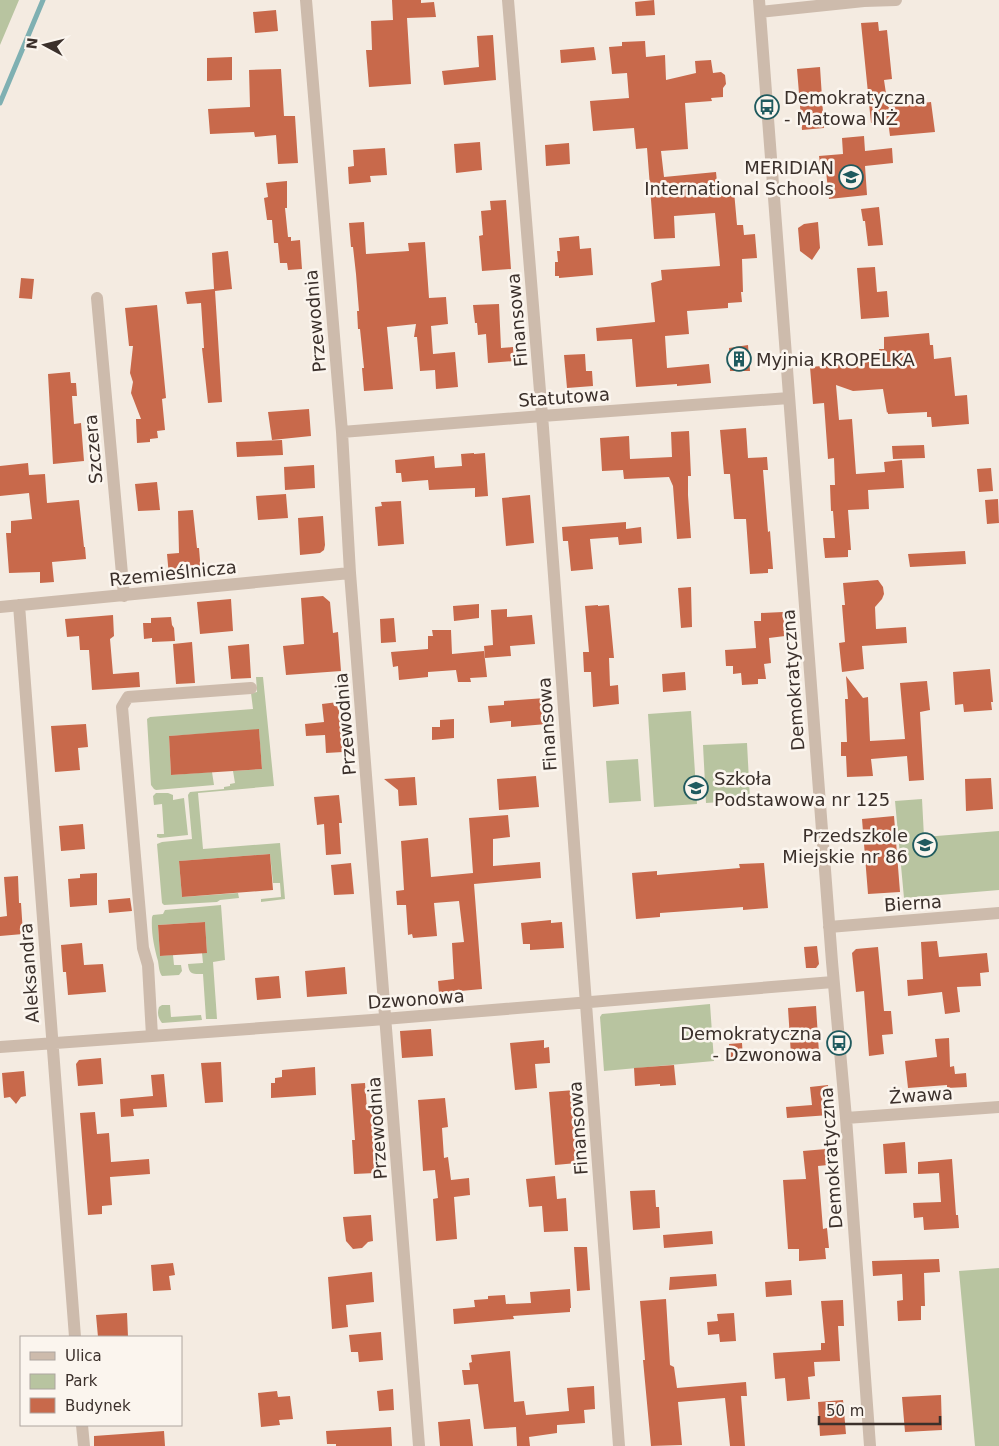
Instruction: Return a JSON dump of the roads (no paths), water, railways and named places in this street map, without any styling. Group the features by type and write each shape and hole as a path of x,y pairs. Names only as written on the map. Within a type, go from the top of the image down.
{"street":[{"name":"Przewodnia","path":"306,0 342,432 350,573 419,1446"},
{"name":"Finansowa","path":"508,0 542,416 619,1446"},
{"path":"759,6 896,0"},
{"name":"Demokratyczna","path":"759,6 870,1446"},
{"name":"Szczera","path":"97,298 124,596"},
{"name":"Statutowa","path":"342,432 789,398"},
{"name":"Rzemieślnicza","path":"0,607 350,573"},
{"name":"Aleksandra","path":"19,605 75,1336"},
{"path":"152,1036 148,965 143,948 122,707 128,698 251,688"},
{"name":"Bierna","path":"829,927 999,913"},
{"name":"Dzwonowa","path":"0,1047 386,1019 834,982"},
{"name":"Żwawa","path":"846,1118 999,1107"},
{"path":"82,1426 84,1446"}],"waterway":[{"path":"0,103 43,0"}],"place":[{"name":"Demokratyczna - Matowa NŻ","path":"767,107"},
{"name":"MERIDIAN International Schools","path":"851,177"},
{"name":"Myjnia KROPELKA","path":"739,359"},
{"name":"Szkoła Podstawowa nr 125","path":"696,788"},
{"name":"Przedszkole Miejskie nr 86","path":"925,845"},
{"name":"Demokratyczna - Dzwonowa","path":"839,1043"}]}
